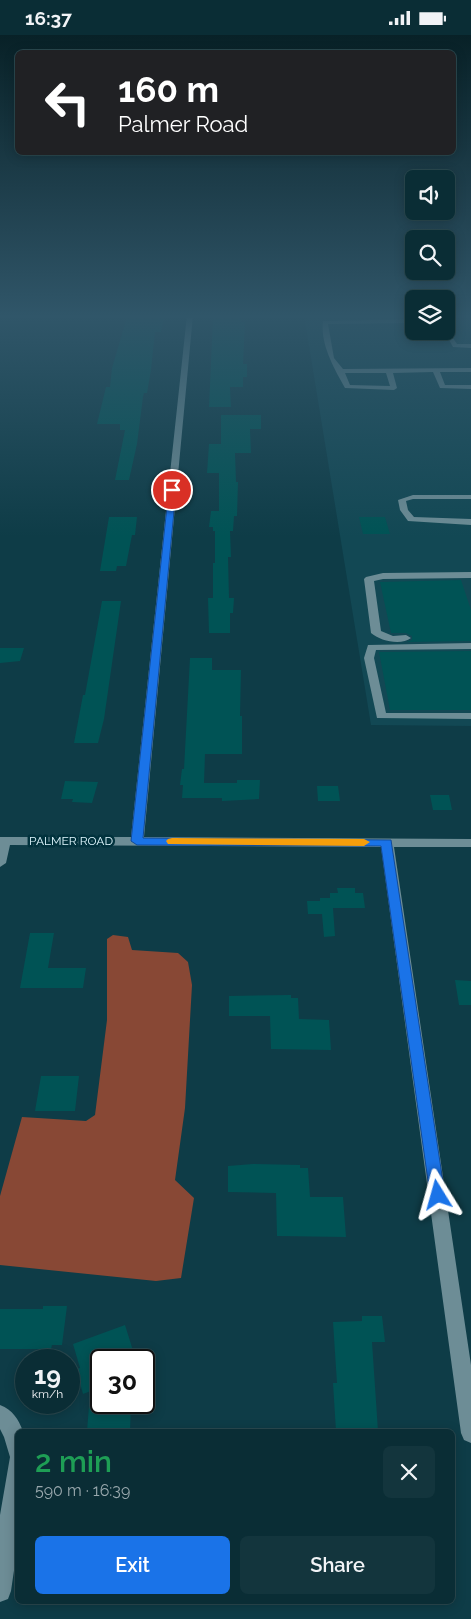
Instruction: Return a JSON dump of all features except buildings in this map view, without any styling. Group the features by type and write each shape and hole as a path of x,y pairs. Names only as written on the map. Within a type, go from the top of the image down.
{"street":[{"path":"137,841 183,389"},
{"path":"471,497 413,497 402,500 404,510 411,519 471,522"},
{"path":"471,575 383,576 369,579 376,633 392,639 471,638"},
{"path":"471,646 372,647 369,658 381,716 471,716"},
{"path":"0,863 2,841"},
{"name":"PALMER ROAD","path":"2,841 471,843"},
{"path":"387,843 471,1433"},
{"path":"5,1421 15,1438"},
{"path":"0,1591 15,1484"}],"shaded area":[{"path":"316,389 471,389 471,726 371,725"},
{"path":"113,935 128,937 132,950 178,953 188,962 192,985 185,1108 175,1180 194,1198 181,1278 156,1281 0,1265 0,1196 22,1117 86,1121 95,1115 107,1020 107,939"}],"slow traffic":[{"path":"172,841 364,842"}],"route":[{"path":"172,490 137,841 387,843 438,1195"}]}
